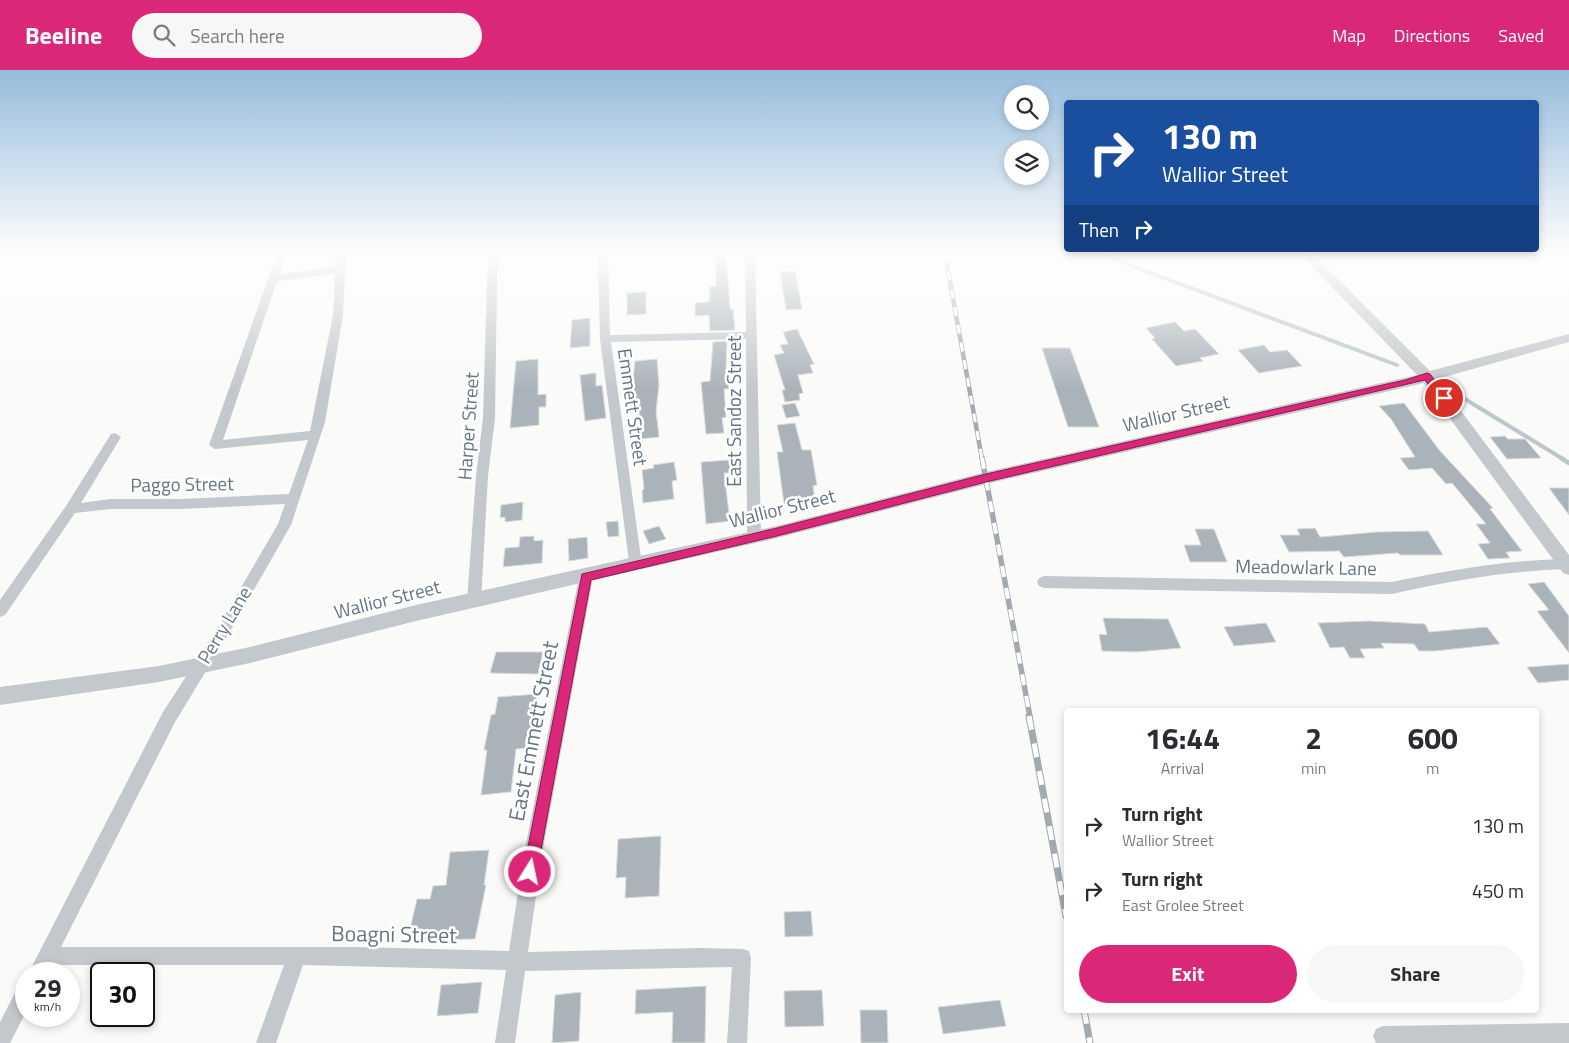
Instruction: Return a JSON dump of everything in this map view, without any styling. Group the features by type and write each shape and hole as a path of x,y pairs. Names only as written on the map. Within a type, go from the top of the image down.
{"street":[{"path":"266,299 215,445 315,435"},
{"name":"Perry Lane","path":"43,962 169,717 223,631 284,525 315,435 336,332 339,299"},
{"name":"Harper Street","path":"474,601 482,476 490,418 492,299"},
{"name":"Emmett Street","path":"605,299 605,339 636,565"},
{"name":"East Sandoz Street","path":"751,299 754,537"},
{"path":"1351,299 1427,376 1567,566"},
{"path":"605,339 752,335"},
{"name":"Wallior Street","path":"0,696 199,667 474,601 586,577 754,537 986,478 1398,385 1569,338"},
{"path":"0,611 71,509 115,437"},
{"name":"Paggo Street","path":"71,509 110,504 181,504 293,499"},
{"name":"Meadowlark Lane","path":"1044,582 1392,588 1442,577 1527,565 1567,566"},
{"name":"East Emmett Street","path":"505,1043 533,854 586,577"},
{"name":"Boagni Street","path":"46,956 357,956 544,962 700,957 742,958 737,1043"},
{"path":"266,1043 296,957"},
{"path":"0,1042 15,1013"},
{"path":"1383,1036 1569,1033"}],"building":[{"path":"627,299 646,299 646,314 627,315"},
{"path":"709,299 729,299 730,309 733,309 735,330 710,331 709,315 695,316 695,303 709,302"},
{"path":"784,299 800,299 802,309 786,310"},
{"path":"590,318 590,346 570,348 572,320"},
{"path":"1175,322 1184,331 1195,329 1219,354 1200,358 1203,361 1176,366 1152,339 1155,338 1146,328"},
{"path":"797,329 814,364 810,365 813,373 798,375 803,393 799,394 800,400 785,402 782,390 785,390 774,355 784,353 780,345 788,344 783,332"},
{"path":"727,341 726,369 729,389 724,389 726,417 722,418 724,433 706,434 701,382 710,381 713,342"},
{"path":"1264,345 1270,352 1287,350 1302,366 1259,373 1238,350"},
{"path":"1042,348 1070,348 1099,427 1068,427"},
{"path":"538,359 538,395 546,394 546,407 539,407 539,425 510,428 516,361"},
{"path":"657,359 659,385 656,411 659,437 640,439 639,399 631,399 635,361"},
{"path":"596,373 596,386 602,385 606,418 585,421 580,375"},
{"path":"795,403 800,416 786,418 782,405"},
{"path":"1404,403 1440,451 1493,508 1490,509 1522,551 1506,552 1510,558 1488,559 1478,544 1490,543 1476,524 1486,524 1452,483 1446,484 1432,468 1409,470 1400,458 1415,457 1391,419 1379,406"},
{"path":"795,423 802,450 811,450 817,485 813,486 815,502 784,504 777,452 783,452 777,425"},
{"path":"1505,436 1508,439 1525,439 1541,458 1507,459 1490,437"},
{"path":"730,460 731,473 724,473 730,521 706,524 701,462"},
{"path":"674,462 677,480 672,481 674,499 643,503 642,470 654,468 653,465"},
{"path":"1549,488 1569,488 1569,515"},
{"path":"523,502 522,520 505,522 505,517 500,518 501,505"},
{"path":"618,521 619,536 608,537 606,522"},
{"path":"659,526 666,539 649,544 643,531"},
{"path":"1315,528 1320,537 1377,532 1428,531 1443,555 1400,555 1398,553 1344,557 1339,551 1289,552 1280,535 1300,535 1297,529"},
{"path":"1195,529 1214,529 1227,562 1190,562 1184,545 1201,545"},
{"path":"534,536 534,541 543,540 542,563 503,567 505,548 519,547 520,537"},
{"path":"587,537 588,558 569,561 568,539"},
{"path":"1544,582 1569,616 1569,653 1537,611 1549,610 1528,584"},
{"path":"1103,618 1168,619 1181,648 1137,652 1102,651 1099,634 1107,635"},
{"path":"1369,621 1425,624 1429,632 1487,627 1500,644 1419,651 1414,644 1381,643 1384,648 1360,649 1365,658 1350,658 1344,647 1330,648 1318,623"},
{"path":"1266,623 1276,642 1234,646 1224,627"},
{"path":"496,652 543,652 538,674 490,673"},
{"path":"1569,664 1569,680 1538,683 1527,667"},
{"path":"537,694 529,748 516,749 511,792 481,795 487,750 484,750 491,715 495,714 498,697"},
{"path":"661,836 659,896 625,898 626,877 616,878 618,839"},
{"path":"489,850 484,885 486,885 475,939 420,940 422,929 410,929 417,899 430,899 433,886 446,885 450,852"},
{"path":"811,911 813,936 785,937 784,912"},
{"path":"482,982 478,1013 437,1016 441,985"},
{"path":"706,986 705,1043 672,1043 673,1012 635,1014 636,990"},
{"path":"822,990 824,1026 785,1027 784,991"},
{"path":"581,992 579,1041 552,1043 555,995"},
{"path":"1000,1000 1006,1026 943,1034 938,1007"},
{"path":"860,1010 887,1010 888,1043 861,1043"}],"waterway":[{"path":"1221,299 1397,365"},
{"path":"1460,396 1563,459"},
{"path":"1561,458 1569,463"}],"railway":[{"path":"953,299 982,459"},
{"path":"982,458 1030,717"},
{"path":"1029,716 1064,905"},
{"path":"1085,1013 1090,1043"}],"route":[{"path":"530,872 586,577 777,532 986,478 1407,383 1427,376 1444,398"}]}
